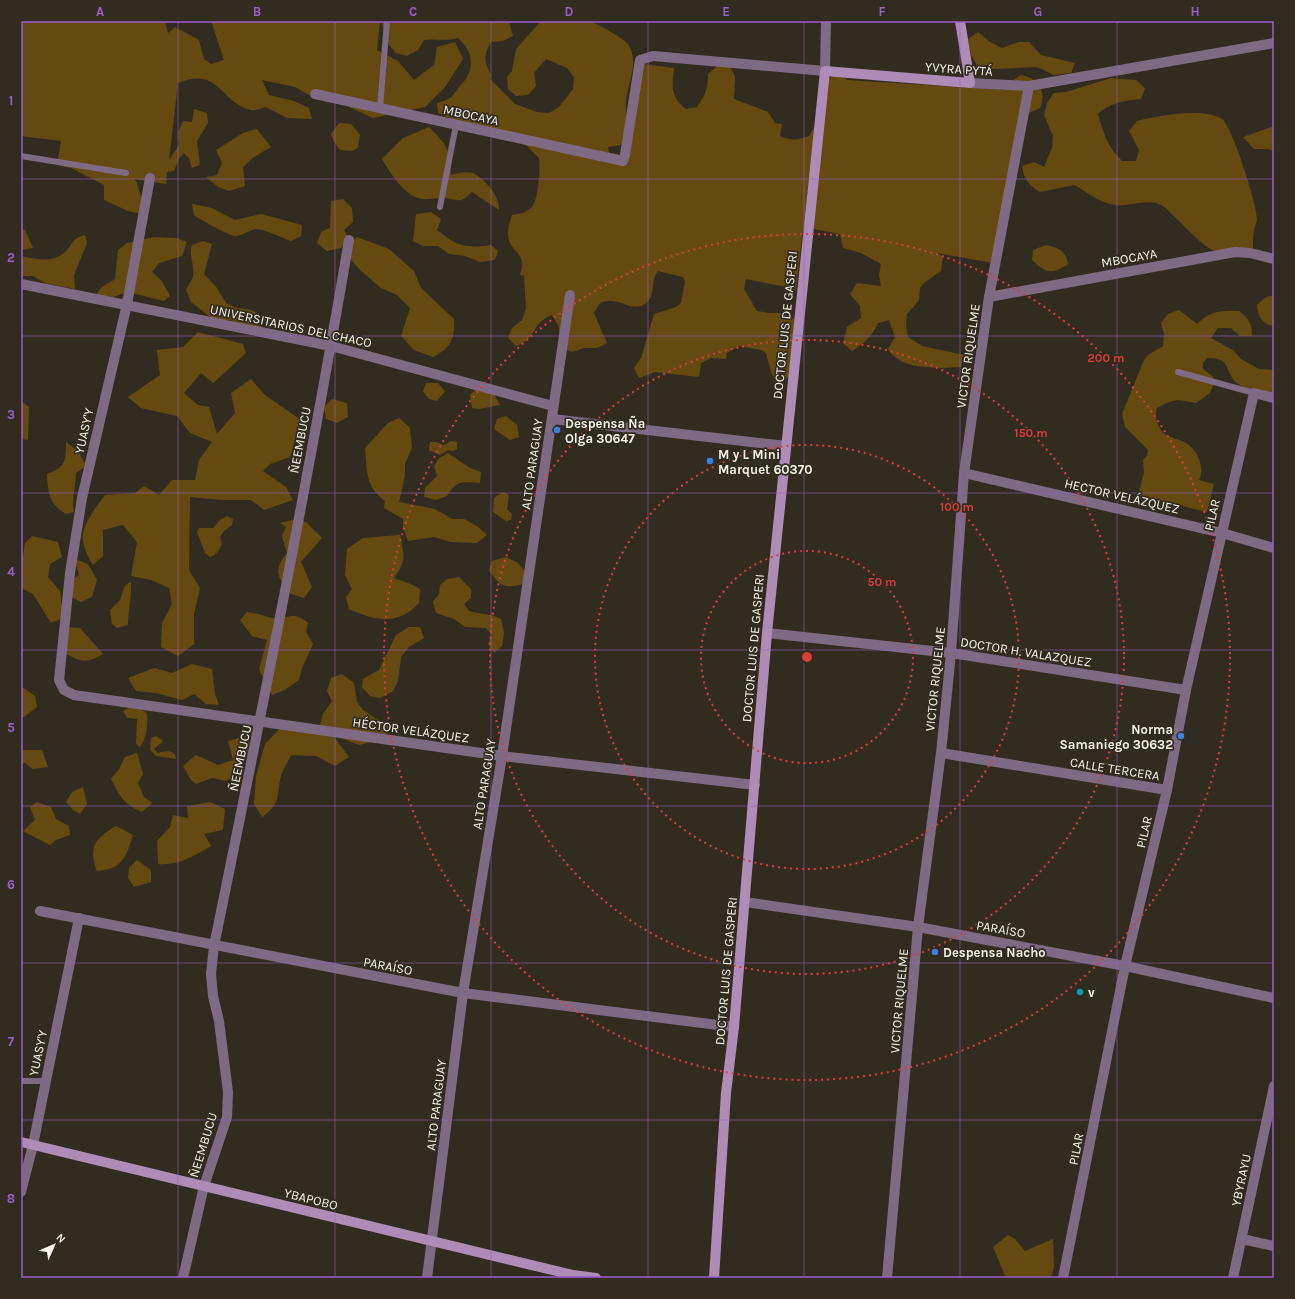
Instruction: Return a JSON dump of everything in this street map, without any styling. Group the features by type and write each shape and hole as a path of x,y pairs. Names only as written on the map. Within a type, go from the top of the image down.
{"street":[{"name":"DOCTOR LUIS DE GASPERI","path":"714,1278 726,1092 734,1027 767,633 825,71 826,21"},
{"path":"960,21 970,83"},
{"name":"YVYRA PYTÁ","path":"623,161 626,155 640,60 653,56 970,83 1029,86 1274,43"},
{"name":"VICTOR RIQUELME","path":"887,1278 918,927 941,753 951,653 964,472 989,297 1029,86"},
{"name":"MBOCAYA","path":"314,94 623,161"},
{"name":"YUASY'Y","path":"64,690 58,680 70,574 82,498 127,304 150,178"},
{"name":"ÑEEMBUCU","path":"183,1278 204,1186 227,1117 227,1084 211,974 214,946 260,722 331,346 349,240"},
{"name":"MBOCAYA","path":"989,297 1235,252 1250,253 1274,259"},
{"name":"UNIVERSITARIOS DEL CHACO","path":"21,284 331,346 553,406"},
{"name":"ALTO PARAGUAY","path":"427,1278 463,994 502,756 570,295"},
{"path":"1254,393 1274,398"},
{"name":"PILAR","path":"1063,1278 1126,966 1167,790 1186,690 1254,393"},
{"path":"552,419 786,446"},
{"name":"HECTOR VELÁZQUEZ","path":"964,472 1222,533 1274,548"},
{"name":"DOCTOR H. VALAZQUEZ","path":"767,633 951,653 1186,690"},
{"name":"HÉCTOR VELÁZQUEZ","path":"64,690 74,695 502,756 755,785"},
{"name":"CALLE TERCERA","path":"941,753 1167,790"},
{"name":"PARAÍSO","path":"745,902 918,927 1126,966 1274,998"},
{"name":"PARAÍSO","path":"40,911 463,994 734,1027"},
{"name":"YUASY'Y","path":"21,1192 33,1145 79,918"},
{"name":"YBYRAYU","path":"1233,1278 1274,1086"},
{"name":"YBAPOBO","path":"21,1142 432,1242 573,1275 596,1278"},
{"path":"1242,1239 1274,1246"}],"lane":[{"path":"380,108 387,21"},
{"path":"440,207 456,125"},
{"path":"21,156 126,173"},
{"path":"1178,372 1254,393"},
{"path":"21,1081 46,1081"}],"shaded area":[{"path":"21,21 165,21 168,33 175,27 199,40 204,59 211,64 224,60 211,21 380,21 377,50 398,61 414,80 434,65 437,47 455,42 463,59 445,87 425,107 373,118 343,104 307,94 295,87 262,80 269,95 294,101 309,108 312,119 287,118 266,107 251,110 241,106 211,82 203,79 192,79 178,83 169,160 179,145 178,132 183,121 192,122 194,109 207,113 208,123 197,141 200,165 192,168 189,158 184,153 179,159 174,171 167,172 166,184 134,179 137,183 146,215 128,211 104,200 104,185 71,168 57,165 61,141 21,136"},
{"path":"381,21 509,21 513,36 503,41 491,42 487,51 485,58 491,75 490,79 515,104 537,112 549,113 559,107 573,89 574,77 567,68 546,59 534,73 536,86 528,95 516,96 508,89 507,77 512,71 516,49 541,21 587,21 602,27 624,40 630,48 633,63 626,110 630,126 644,64 674,68 673,90 677,100 686,109 697,107 706,92 708,74 718,65 730,66 735,77 734,99 768,112 775,123 782,124 780,136 791,139 809,136 815,126 829,79 839,72 847,80 1006,90 1010,82 1021,75 1033,79 1042,91 1042,102 1040,108 1029,113 993,263 937,253 943,257 941,271 925,282 920,288 919,300 907,314 906,325 908,337 922,346 964,355 961,367 921,367 911,365 894,356 888,349 895,337 889,320 878,323 868,339 852,351 843,343 847,327 861,318 860,306 850,294 857,283 881,286 879,275 881,264 861,253 843,248 840,234 814,229 809,176 807,194 810,197 805,229 803,229 796,289 746,279 744,289 757,311 780,313 794,319 790,376 780,383 772,375 766,353 761,350 739,346 727,353 726,359 711,358 701,363 699,377 655,372 639,378 634,368 641,358 654,314 676,307 681,303 685,282 683,277 658,271 654,279 651,296 642,306 634,307 610,301 600,303 594,313 607,343 597,348 584,348 572,352 562,349 558,325 552,315 540,322 528,339 516,346 508,338 512,328 522,320 526,309 524,276 520,275 522,261 510,243 508,230 512,215 527,211 534,203 538,183 539,158 524,143 501,140 438,113 437,103 445,101 453,96 466,78 471,66 468,51 458,38 449,40 424,40 418,50 407,56 396,53 389,45","holes":["628,140 625,164 610,159 608,147 620,145"]},
{"path":"978,32 990,42 1002,48 1019,42 1029,42 1041,55 1075,63 1071,73 1054,75 1037,67 994,69 978,67 971,55 968,39"},
{"path":"1111,78 1136,80 1145,88 1141,99 1130,100 1112,105 1102,110 1098,114 1104,133 1113,151 1122,161 1136,161 1139,150 1129,131 1137,121 1168,115 1192,113 1214,115 1222,119 1232,135 1249,183 1256,211 1257,222 1253,233 1252,255 1229,257 1219,254 1201,242 1167,209 1158,203 1146,202 1127,205 1109,204 1099,200 1074,185 1040,192 1032,187 1027,181 1022,166 1034,162 1044,167 1052,148 1053,136 1044,115 1047,103 1054,93 1066,92"},
{"path":"339,123 351,124 360,135 358,147 353,151 340,150 334,142 331,134"},
{"path":"1274,126 1274,151 1268,149 1254,149 1243,137"},
{"path":"429,127 440,138 449,153 451,175 467,172 478,176 491,188 497,199 499,210 472,192 462,200 442,198 423,199 417,198 399,184 382,159 403,138"},
{"path":"257,129 271,147 254,157 243,167 245,186 229,191 218,187 206,177 217,175 222,163 216,150 243,133"},
{"path":"343,199 352,208 353,222 344,230 348,237 341,248 327,251 317,243 321,232 330,228 331,201"},
{"path":"192,204 212,208 235,220 261,214 302,225 301,236 291,241 256,229 235,236 214,227 194,215"},
{"path":"431,212 441,219 437,230 450,240 462,245 475,247 491,245 498,251 495,260 480,262 465,256 449,254 438,246 423,246 413,241 416,214"},
{"path":"21,229 25,230 33,248 21,250"},
{"path":"85,235 87,243 74,275 75,289 47,284 33,276 21,276 21,256 45,260 56,258 66,251 75,239"},
{"path":"154,237 177,238 187,242 182,256 159,263 152,272 162,281 170,296 164,301 128,292 113,297 102,303 96,294 102,287 115,279 118,250 127,243"},
{"path":"357,237 389,249 414,271 421,288 454,319 454,332 451,342 439,354 433,357 414,350 401,336 410,308 397,295 381,288 359,269 344,251"},
{"path":"203,241 212,244 204,274 217,288 226,303 237,308 251,310 265,317 262,327 246,325 230,320 214,320 191,302 186,290 193,276 191,249 192,245"},
{"path":"1046,245 1055,247 1064,253 1068,264 1053,271 1041,268 1032,260 1033,250"},
{"path":"1274,295 1274,326 1266,324 1261,319 1258,313 1257,305 1266,297"},
{"path":"1179,310 1197,324 1202,319 1216,312 1239,311 1249,322 1252,336 1240,336 1231,328 1218,328 1211,338 1233,350 1241,359 1259,369 1274,370 1274,400 1259,395 1236,382 1232,378 1224,362 1221,360 1207,358 1203,363 1203,369 1212,376 1215,381 1210,393 1196,403 1176,400 1168,402 1157,408 1157,421 1163,433 1186,443 1194,450 1201,465 1201,475 1199,480 1214,484 1207,512 1138,495 1144,473 1143,460 1147,456 1148,450 1125,427 1122,414 1144,360 1148,355 1163,346 1164,334 1161,323 1168,314"},
{"path":"198,332 243,344 246,353 213,383 201,373 184,393 198,405 209,407 217,434 235,413 231,393 251,379 265,395 301,420 290,457 270,464 263,471 286,487 293,500 264,510 251,500 221,500 190,497 189,570 200,588 194,614 194,644 178,656 161,647 162,623 172,604 169,588 151,580 131,576 137,542 123,525 103,530 103,556 93,565 85,550 83,533 89,518 105,495 135,493 144,486 159,495 172,480 195,480 199,460 212,442 190,433 177,416 141,408 128,397 160,375 157,350 183,347"},
{"path":"426,383 438,383 445,391 437,401 429,399 423,391"},
{"path":"479,387 493,392 500,405 480,409 472,408 470,395"},
{"path":"332,399 347,403 348,417 337,423 326,419 324,407"},
{"path":"21,401 29,407 28,440 21,439"},
{"path":"506,416 517,425 519,437 510,440 494,429 497,419"},
{"path":"399,418 410,428 412,448 405,464 405,476 399,502 435,509 452,519 464,519 477,526 487,535 477,543 451,542 434,537 408,541 403,528 403,519 384,508 385,501 374,490 368,478 365,448 388,423"},
{"path":"451,441 457,442 457,449 453,451 448,450 440,455 429,450 430,442 436,442 444,445"},
{"path":"66,442 78,451 86,466 76,473 73,502 74,512 66,514 56,506 50,497 47,474 58,469 64,462"},
{"path":"448,453 470,468 481,472 480,483 460,483 454,487 447,496 436,500 424,497 425,488 437,476 434,467 438,459"},
{"path":"503,492 509,495 507,509 512,514 511,520 506,521 493,512 494,498"},
{"path":"227,516 233,519 232,525 224,531 220,537 222,544 219,550 216,554 210,557 205,553 197,532 199,528 213,528 220,520"},
{"path":"292,520 306,522 322,538 301,562 312,587 304,598 289,593 280,578 279,573 280,564 287,553 282,536 286,527 280,523"},
{"path":"400,535 403,548 403,562 394,578 420,589 419,603 403,615 386,619 368,616 349,609 346,597 352,589 345,575 347,549 363,538"},
{"path":"32,536 58,542 62,557 50,564 48,577 60,591 63,618 51,623 33,594 21,588 21,557 23,556 25,543"},
{"path":"506,557 518,563 527,574 523,584 512,586 503,585 496,580 489,570 492,561"},
{"path":"75,559 88,564 97,580 92,597 81,602 73,598 66,585 79,575"},
{"path":"459,577 471,589 471,598 464,604 469,611 501,619 504,633 502,646 494,653 488,644 492,635 486,628 465,627 454,619 436,613 433,602 439,594 440,585 447,579"},
{"path":"131,582 128,625 117,628 112,624 110,610 120,600 125,585"},
{"path":"247,612 277,619 293,616 308,623 306,632 313,644 302,668 299,680 285,690 272,695 259,669 267,640 252,636 240,620"},
{"path":"64,627 80,628 103,654 84,661 65,653"},
{"path":"409,627 420,627 424,638 409,647 401,657 398,681 393,691 380,698 370,696 362,687 363,679 379,670 396,635"},
{"path":"192,664 212,669 215,694 219,705 206,704 194,694 182,700 156,693 136,691 128,678 154,668 172,673"},
{"path":"342,674 354,683 357,702 363,710 391,729 383,739 359,745 338,737 320,725 323,714 332,701 327,691 331,678"},
{"path":"21,686 35,696 37,707 24,717 21,717"},
{"path":"129,708 140,709 147,713 146,731 140,747 136,744 137,719 127,718 123,711"},
{"path":"283,725 334,737 349,757 335,766 316,756 291,755 281,776 275,803 273,807 262,817 254,804 256,776 265,744"},
{"path":"249,735 247,756 242,767 226,781 212,778 196,784 191,780 183,766 196,755 218,765 233,760 228,741"},
{"path":"156,736 163,741 154,749 158,753 167,751 171,752 175,754 176,759 156,756 150,750 151,738"},
{"path":"21,750 42,750 48,767 33,769 25,763 21,764"},
{"path":"137,753 143,774 138,783 144,797 152,803 142,812 131,806 123,799 111,779 119,769 125,757"},
{"path":"83,787 87,804 80,814 73,810 66,802 72,792"},
{"path":"37,802 51,807 56,819 69,826 70,835 56,840 50,845 23,831 35,820 30,807"},
{"path":"210,802 225,809 223,830 204,834 211,846 192,857 179,862 158,864 157,841 170,827 173,815 188,818 187,806"},
{"path":"116,826 133,835 128,850 118,865 106,870 97,871 93,855 95,844 98,839"},
{"path":"137,860 151,870 151,882 134,887 128,878 129,868"},
{"path":"1008,1235 1015,1239 1025,1251 1053,1239 1054,1267 1051,1278 1006,1278 993,1247"}],"place":[{"name":"Despensa Ña Olga 30647","path":"557,430"},
{"name":"M y L Mini Marquet 60370","path":"710,461"},
{"name":"Norma Samaniego 30632","path":"1181,736"},
{"name":"Despensa Nacho","path":"935,952"},
{"name":"v","path":"1080,992"}]}
